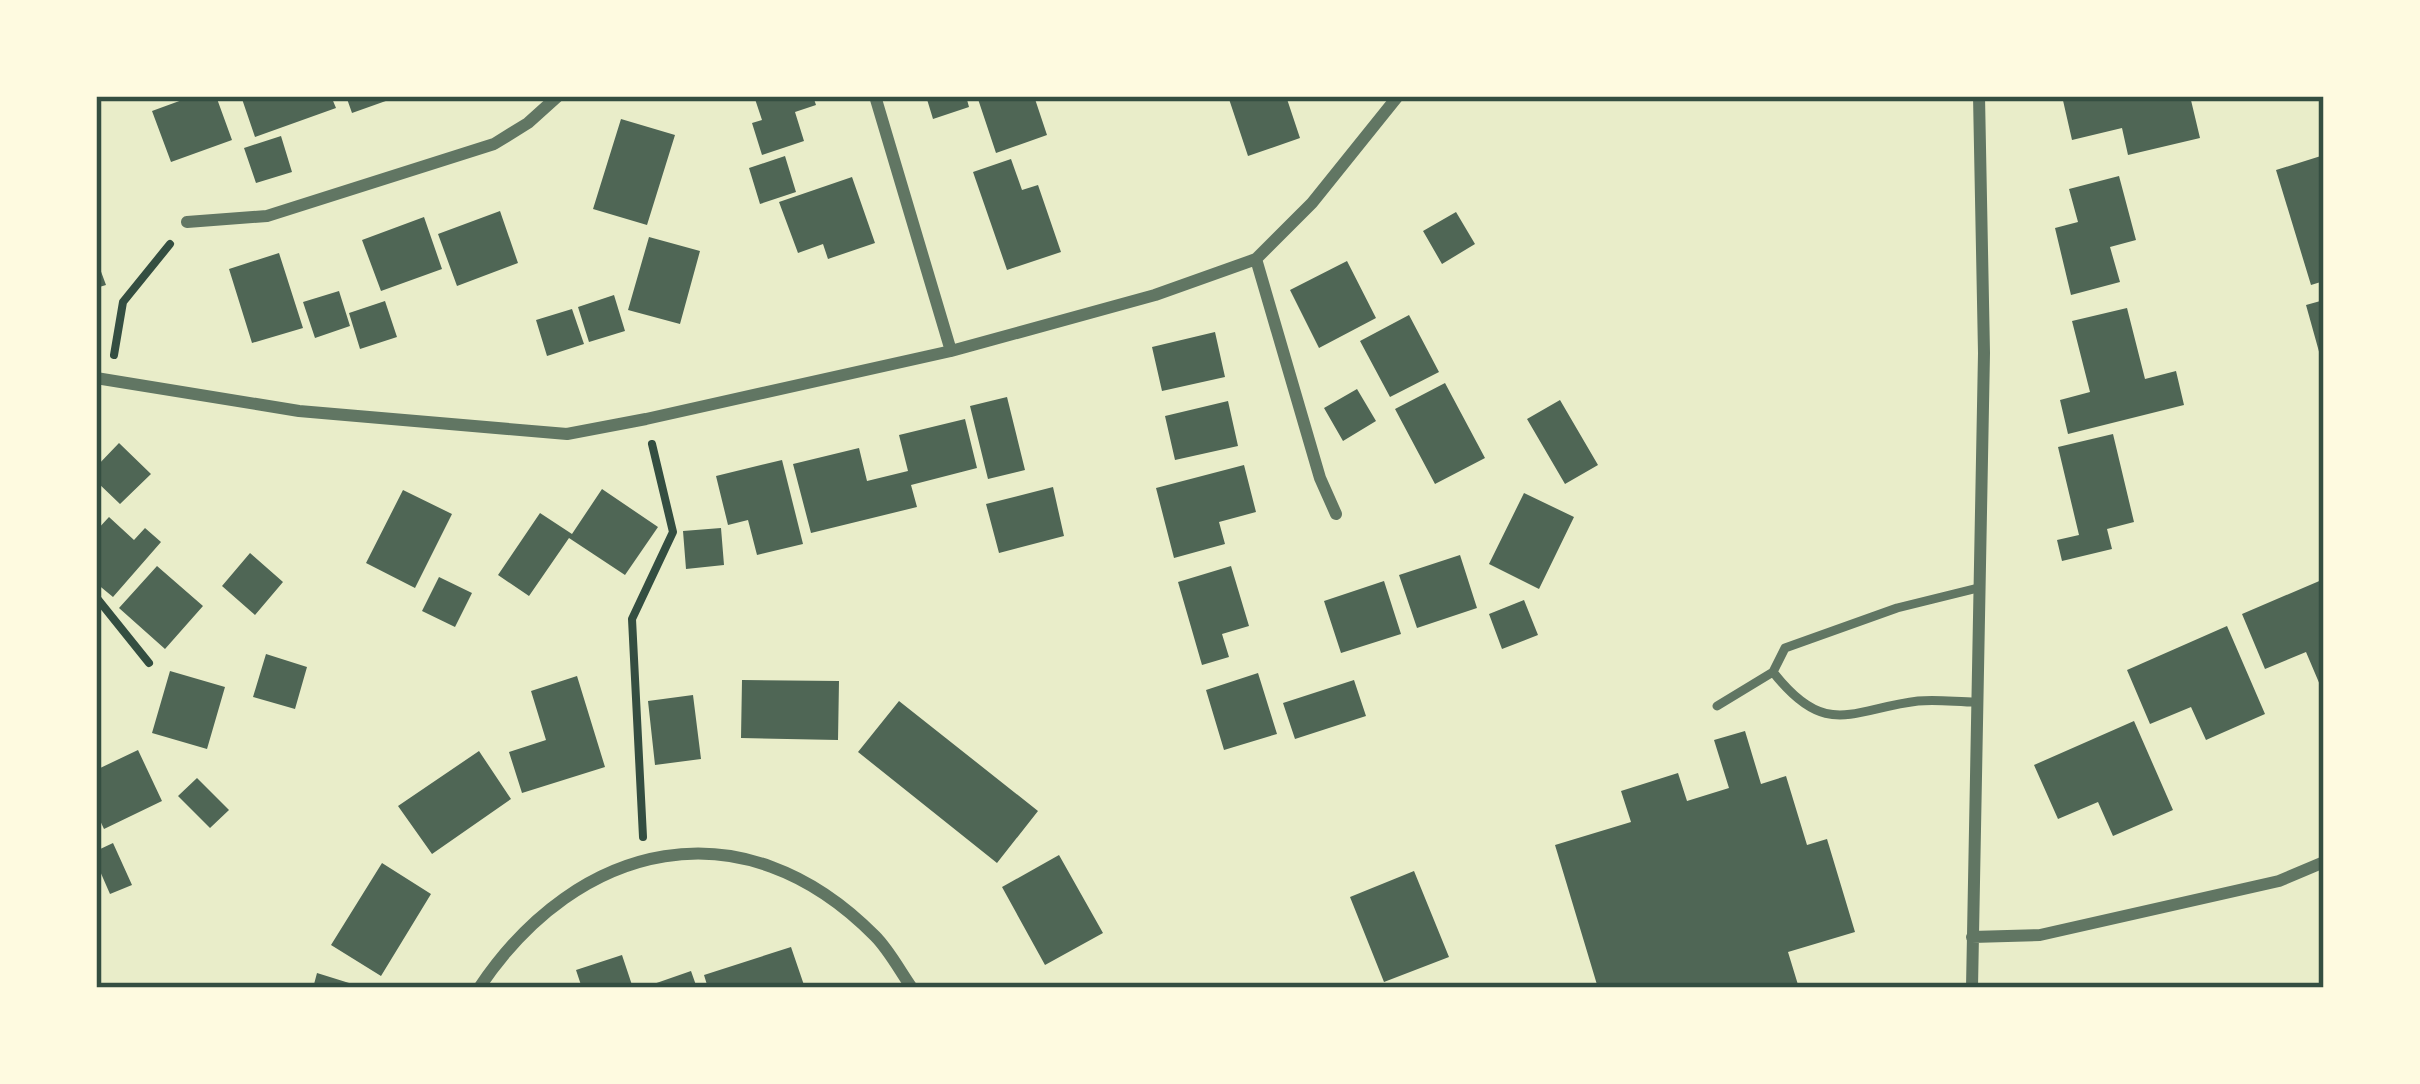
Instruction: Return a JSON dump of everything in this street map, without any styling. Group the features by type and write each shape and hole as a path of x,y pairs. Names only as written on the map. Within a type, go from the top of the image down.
{"street":[{"path":"187,222 267,216 494,144 558,96"},
{"path":"875,96 951,351"},
{"path":"103,379 299,411 567,434 646,419 951,351 1155,295 1256,259 1312,203 1398,96"},
{"path":"1972,988 1984,352 1978,96"},
{"path":"1256,259 1336,514"},
{"path":"479,988 541,913 598,874 700,852 761,862 826,895 877,937 912,988"},
{"path":"1972,937 2040,935 2278,881 2324,862"}],"lane":[{"path":"1717,706 1773,672 1785,648 1897,608 1978,588"},
{"path":"1773,672 1787,690 1815,709 1837,716 1865,715 1917,701 1976,702"}],"path":[{"path":"103,379 123,302 187,222"},
{"path":"644,861 632,619 673,532 646,419"},
{"path":"96,596 149,664"}],"building":[{"path":"193,96 216,96 232,140 171,162 152,111"},
{"path":"241,96 331,96 336,108 255,137"},
{"path":"346,96 397,96 397,97 352,113"},
{"path":"754,96 813,96 816,105 795,112 804,141 762,155 752,123 762,120"},
{"path":"926,96 966,96 969,107 933,119"},
{"path":"977,96 1034,96 1047,135 996,153"},
{"path":"1228,96 1286,96 1300,138 1248,156"},
{"path":"2062,96 2190,96 2200,138 2128,155 2122,128 2072,140"},
{"path":"621,119 675,135 647,225 593,209"},
{"path":"281,136 292,172 256,183 244,148"},
{"path":"2324,155 2324,281 2311,285 2276,170"},
{"path":"785,156 796,192 760,204 749,168"},
{"path":"1011,159 1022,190 1038,185 1061,252 1007,270 973,172"},
{"path":"2119,176 2136,240 2110,247 2120,282 2071,295 2055,228 2078,222 2069,189"},
{"path":"852,177 875,243 828,259 823,244 798,253 779,202"},
{"path":"500,211 518,263 457,286 438,234"},
{"path":"1456,212 1475,244 1442,264 1423,231"},
{"path":"424,217 442,269 381,291 362,240"},
{"path":"649,237 700,251 680,324 628,310"},
{"path":"279,253 303,328 252,343 229,269"},
{"path":"96,258 106,285 96,288"},
{"path":"1347,261 1376,318 1319,348 1290,290"},
{"path":"339,291 350,326 315,338 303,302"},
{"path":"614,295 625,331 589,342 578,307"},
{"path":"2324,300 2324,366 2323,366 2306,305"},
{"path":"385,301 397,337 360,349 349,313"},
{"path":"2127,308 2145,379 2176,371 2184,405 2068,434 2060,400 2090,392 2072,321"},
{"path":"572,309 584,344 547,356 536,320"},
{"path":"1409,315 1439,372 1390,397 1360,341"},
{"path":"1215,332 1225,377 1162,391 1152,347"},
{"path":"1445,383 1485,458 1435,484 1395,409"},
{"path":"1357,389 1376,421 1343,441 1324,408"},
{"path":"1007,397 1025,470 988,479 970,406"},
{"path":"1560,400 1598,465 1565,484 1527,419"},
{"path":"1228,401 1238,446 1175,460 1165,416"},
{"path":"965,419 977,468 911,485 917,507 811,533 793,464 859,448 867,481 908,471 899,435"},
{"path":"2113,434 2134,522 2107,529 2112,549 2062,561 2057,540 2079,535 2058,447"},
{"path":"119,443 151,474 120,504 96,481 96,467"},
{"path":"782,460 803,544 757,555 748,520 728,525 716,476"},
{"path":"1244,465 1256,512 1219,522 1225,544 1174,558 1156,488"},
{"path":"1053,487 1064,536 999,553 986,504"},
{"path":"602,489 658,527 625,575 569,538 529,596 498,575 540,513 572,534"},
{"path":"403,490 452,514 415,588 366,563"},
{"path":"1524,493 1574,517 1539,589 1489,564"},
{"path":"109,517 134,540 145,528 161,542 113,597 96,583 96,531"},
{"path":"721,528 724,565 686,569 683,531"},
{"path":"250,553 283,582 255,615 222,586"},
{"path":"1460,555 1477,608 1417,628 1399,575"},
{"path":"157,566 203,606 165,649 119,608"},
{"path":"1231,566 1249,626 1222,634 1229,657 1202,665 1178,582"},
{"path":"439,577 472,593 455,627 422,611"},
{"path":"2324,579 2324,683 2320,685 2306,652 2265,669 2242,614"},
{"path":"1384,581 1401,634 1341,653 1324,601"},
{"path":"1524,600 1538,635 1502,649 1489,614"},
{"path":"2227,626 2265,714 2206,740 2191,707 2150,724 2127,670"},
{"path":"266,654 307,667 295,709 253,697"},
{"path":"170,671 225,687 207,749 152,733"},
{"path":"1258,673 1277,734 1224,750 1206,690"},
{"path":"577,676 605,767 522,793 509,752 546,740 531,691"},
{"path":"742,680 839,681 838,740 741,738"},
{"path":"1354,680 1366,716 1295,739 1283,703"},
{"path":"693,695 701,759 655,765 648,701"},
{"path":"899,701 1038,811 997,863 858,752"},
{"path":"2134,721 2173,810 2113,836 2098,802 2058,819 2034,765"},
{"path":"1745,731 1761,784 1786,776 1807,845 1827,839 1855,932 1788,952 1799,988 1598,988 1555,845 1631,822 1621,791 1678,773 1687,801 1729,788 1714,740"},
{"path":"138,750 162,801 104,829 96,812 96,770"},
{"path":"479,751 511,799 432,854 398,806"},
{"path":"197,778 229,810 210,828 178,796"},
{"path":"113,843 132,885 110,894 96,851"},
{"path":"1059,855 1103,933 1045,965 1002,887"},
{"path":"382,863 431,894 381,976 331,945"},
{"path":"1414,871 1449,957 1384,982 1350,897"},
{"path":"791,947 805,988 708,988 704,975"},
{"path":"622,955 633,988 582,988 576,970"},
{"path":"691,971 697,988 645,988 645,987"},
{"path":"317,973 362,987 362,988 313,988"}]}
